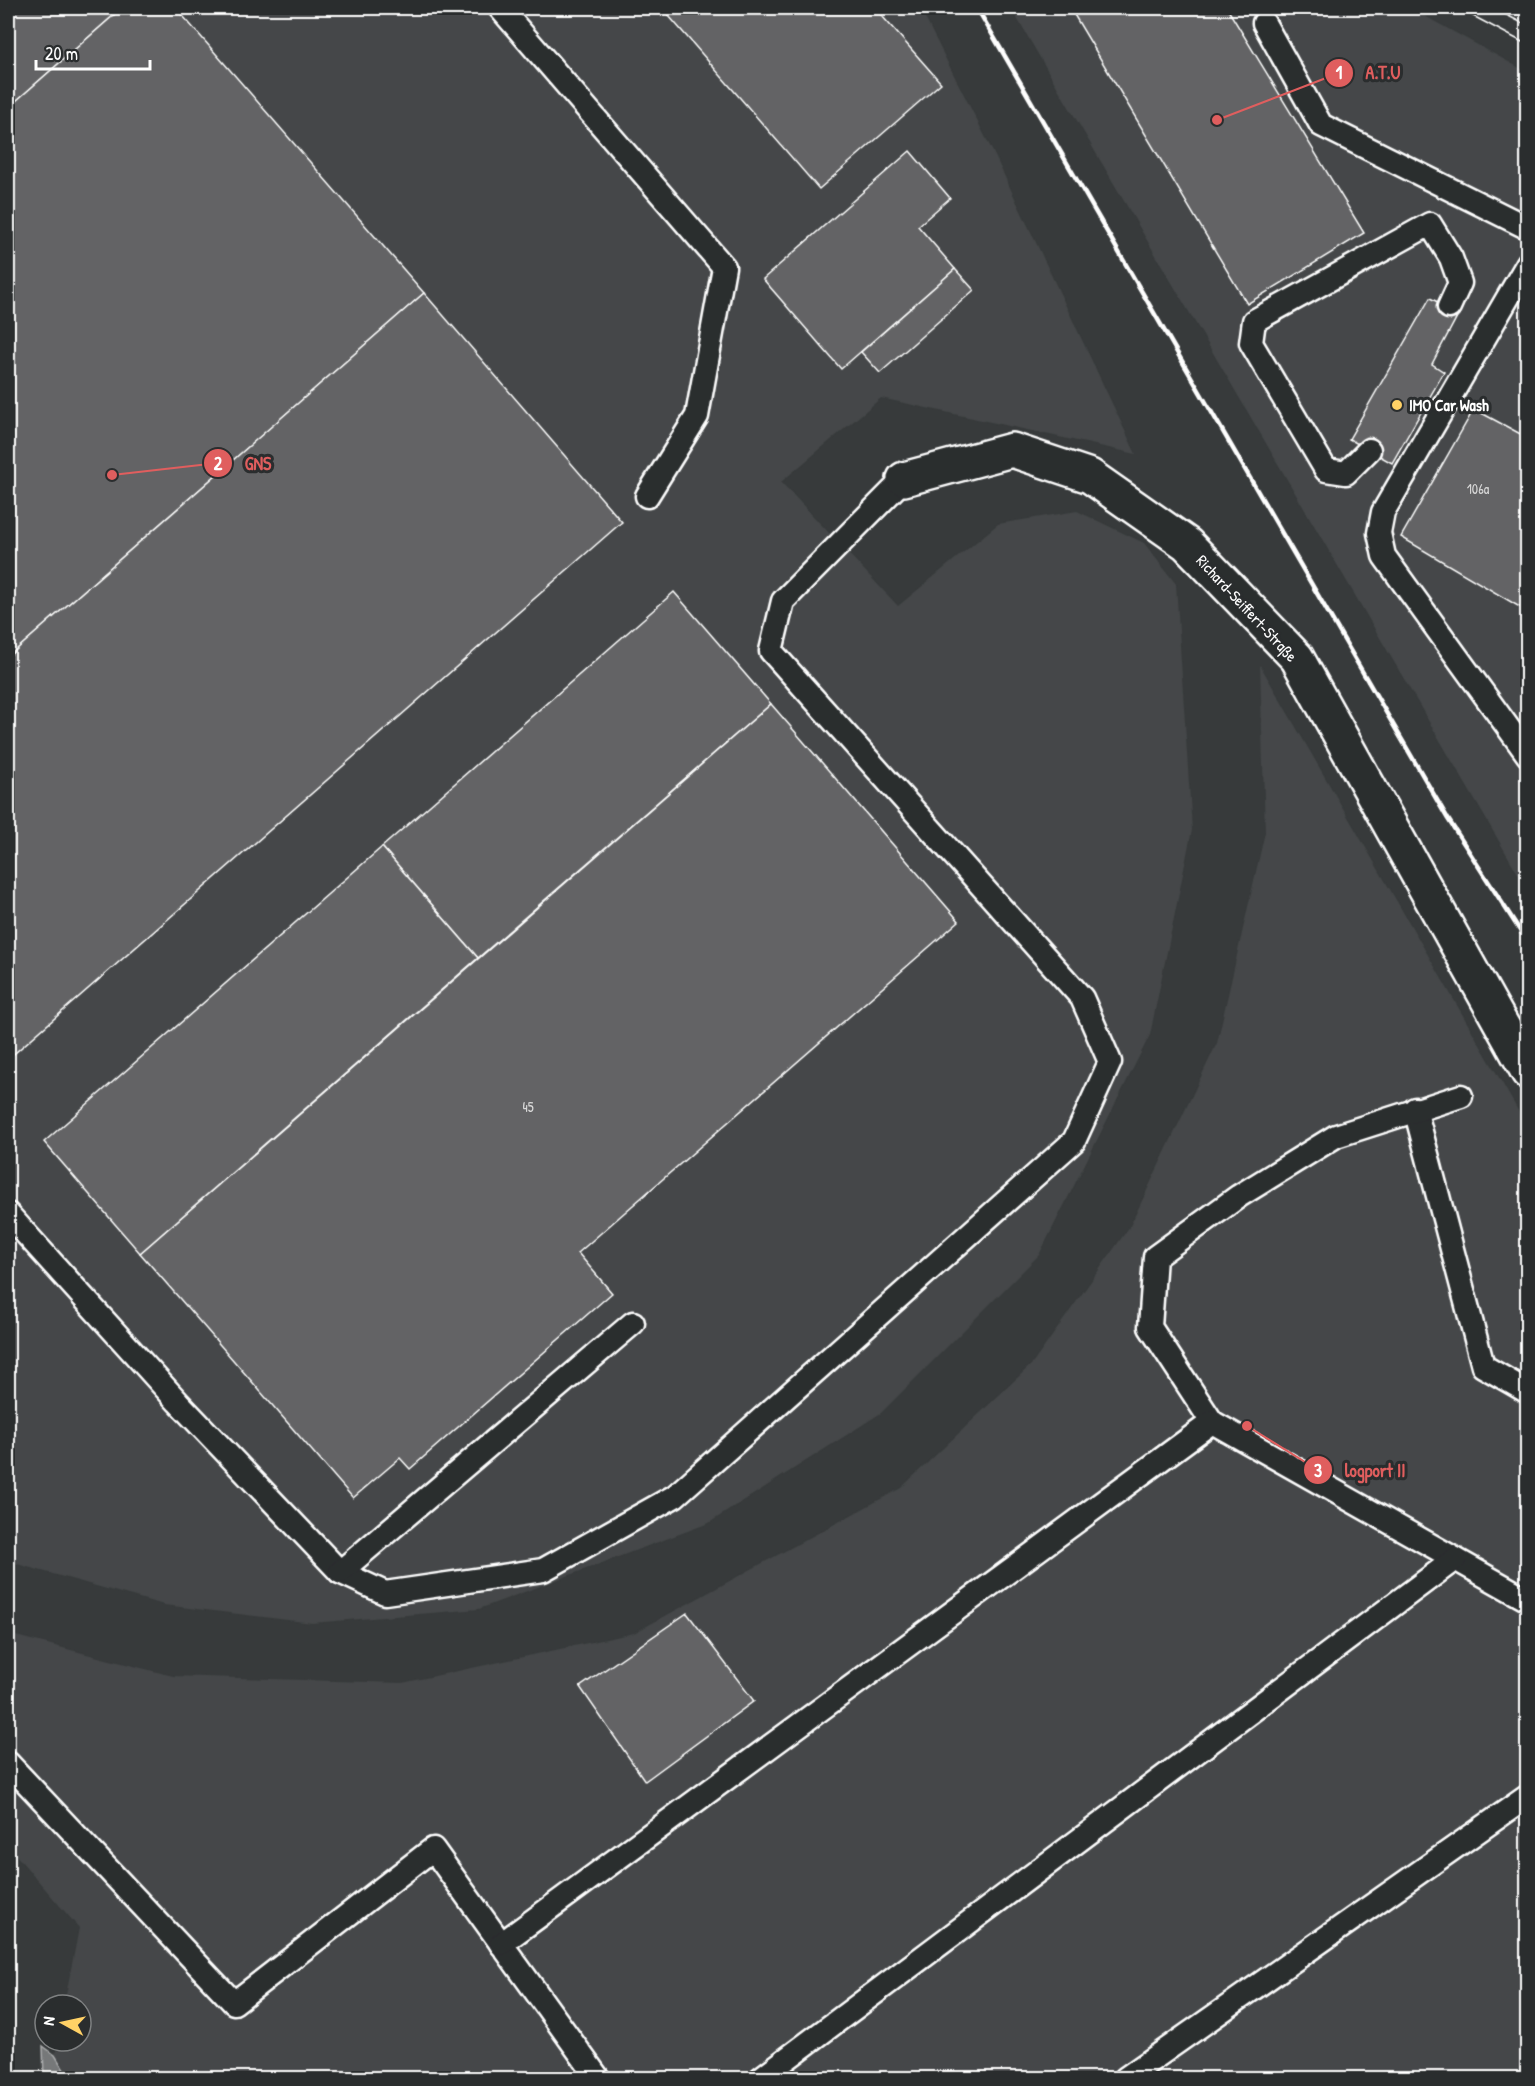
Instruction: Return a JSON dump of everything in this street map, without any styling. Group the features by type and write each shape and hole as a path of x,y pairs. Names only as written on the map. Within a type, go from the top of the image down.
{"street":[{"name":"Richard-Seiffert-Straße","path":"904,479 1012,450 1090,476 1187,544 1297,658 1527,1072"}],"lane":[{"path":"500,8 724,267 697,416 647,496"},
{"path":"1264,23 1321,125 1527,228"},
{"path":"1369,450 1346,473 1326,470 1251,343 1254,321 1430,224 1451,258 1460,283 1449,307"},
{"path":"1527,263 1383,512 1379,533 1384,556 1527,755"},
{"path":"8,1214 178,1402 340,1572 385,1593 543,1570 675,1496 1074,1141 1110,1062 1082,998 771,651 783,602 904,479"},
{"path":"1461,1096 1336,1136 1239,1196 1155,1257 1150,1327 1212,1422 1527,1600"},
{"path":"1415,1109 1483,1366 1527,1392"},
{"path":"340,1572 633,1323"},
{"path":"501,1944 1212,1422"},
{"path":"761,2079 1455,1559"},
{"path":"8,1763 234,2003 433,1849 598,2079"},
{"path":"1126,2079 1527,1796"}],"shaded area":[{"path":"8,8 920,8 995,156 1136,454 881,398 781,482 898,606 998,524 1077,511 1144,543 1176,584 1192,830 1150,1035 1039,1255 881,1413 709,1523 479,1609 312,1623 164,1605 17,1564 8,1559"},
{"path":"1011,8 1410,8 1527,72 1527,889"},
{"path":"1260,665 1527,1126 1527,2078 69,2078 55,2053 93,2053 93,1993 66,1993 79,1928 8,1846 8,1634 173,1676 402,1683 634,1633 901,1488 1033,1363 1130,1226 1217,1043 1265,832"},
{"path":"43,2053 52,2053 69,2078 44,2078"}],"building":[{"path":"8,8 122,8 8,108"},
{"path":"122,8 176,8 424,293 8,657 8,108"},
{"path":"662,8 875,8 941,83 819,189"},
{"path":"1070,8 1227,8 1364,233 1247,304"},
{"path":"910,151 950,198 918,226 955,269 841,369 763,279"},
{"path":"955,269 974,290 880,373 861,352"},
{"path":"424,293 622,522 8,1059 8,657"},
{"name":"IMO Car Wash","path":"1430,298 1459,313 1432,364 1444,372 1392,463 1349,439"},
{"path":"1474,409 1528,438 1528,612 1401,537"},
{"path":"674,592 771,704 478,958 382,847"},
{"path":"771,704 959,921 578,1253 612,1293 410,1469 400,1458 353,1498 140,1253"},
{"path":"382,847 478,958 140,1253 44,1142"},
{"path":"687,1613 754,1701 645,1781 580,1687"}],"tram line":[{"path":"1458,8 1528,45"},
{"path":"1493,8 1528,26"}],"railway":[{"path":"977,8 1448,819 1528,943"}],"place":[{"name":"A.T.U","path":"1217,120"},
{"name":"IMO Car Wash","path":"1397,405"},
{"name":"GNS","path":"112,475"},
{"name":"logport II","path":"1247,1426"}]}
